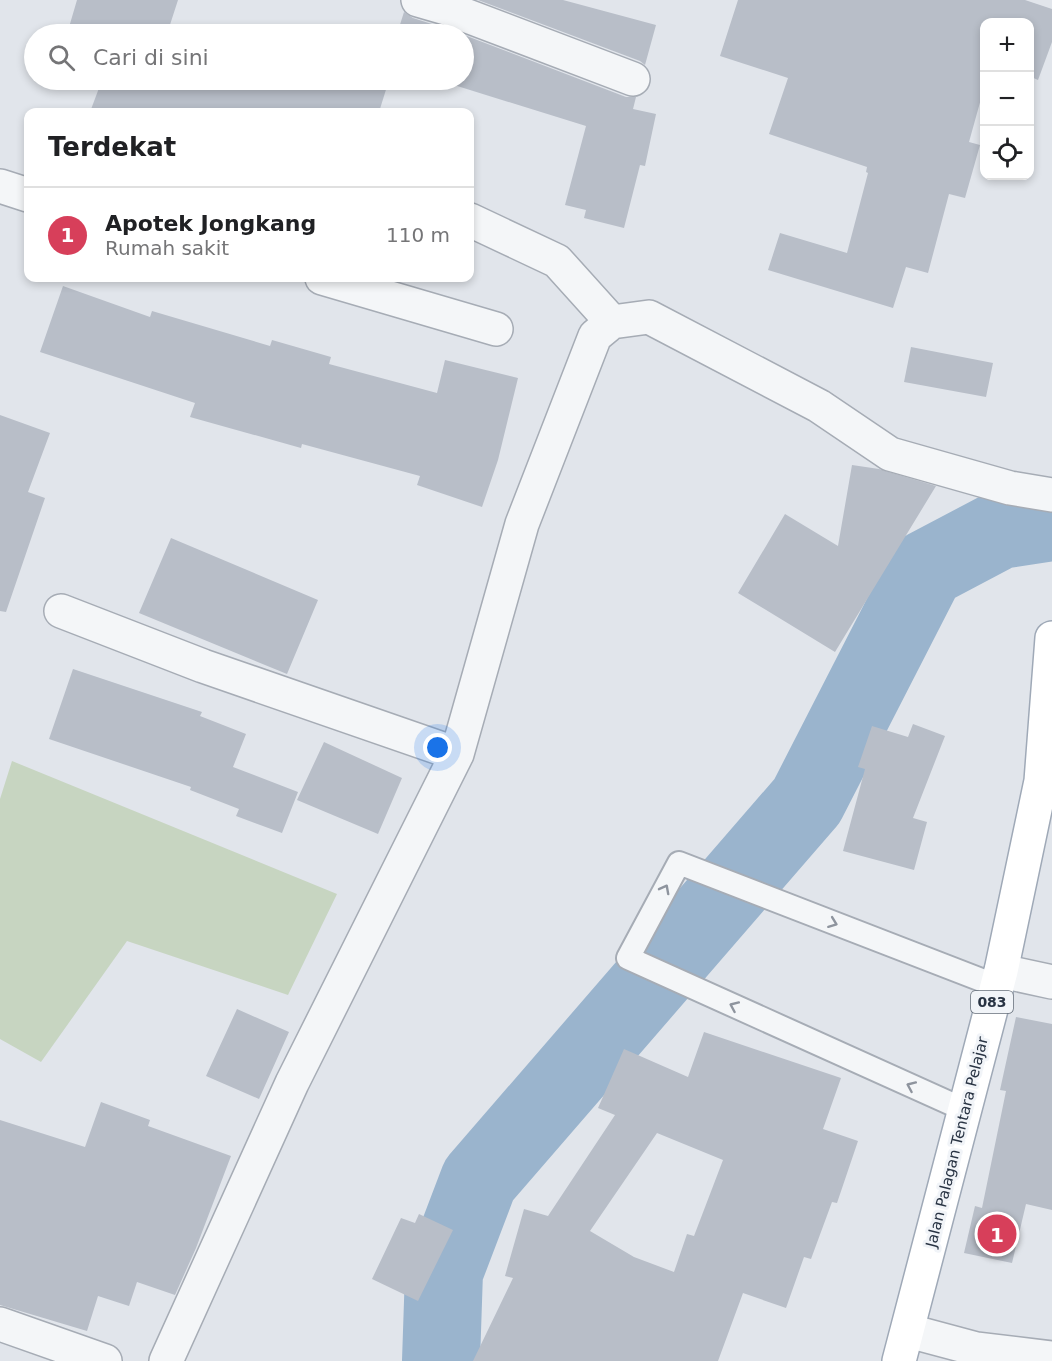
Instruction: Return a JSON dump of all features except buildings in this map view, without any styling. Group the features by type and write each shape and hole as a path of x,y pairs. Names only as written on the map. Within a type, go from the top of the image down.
{"main road":[{"name":"Jalan Palagan Tentara Pelajar","path":"904,1346 999,978 1041,781 1050,704 1052,638"}],"street":[{"path":"418,0 449,9 633,79"},
{"path":"0,186 24,194"},
{"path":"474,222 556,261 612,322"},
{"path":"336,282 496,329"},
{"path":"166,1361 292,1083 457,754 522,524 595,336 612,322 650,317 819,406 890,453 1010,488 1052,495"},
{"path":"61,611 203,666 457,754"},
{"path":"999,978 1052,982"},
{"path":"0,1324 105,1361"},
{"path":"904,1346 976,1349 1052,1358"}],"lane":[{"path":"965,1110 627,958 679,863 999,978"}],"green space":[{"path":"12,761 337,894 288,995 127,941 41,1062 0,1039 0,799"}],"waterway":[{"path":"441,1361 444,1272 479,1180 807,801 926,569 1000,530 1052,522"}],"place":[{"name":"Apotek Jongkang","path":"997,1234"}]}
